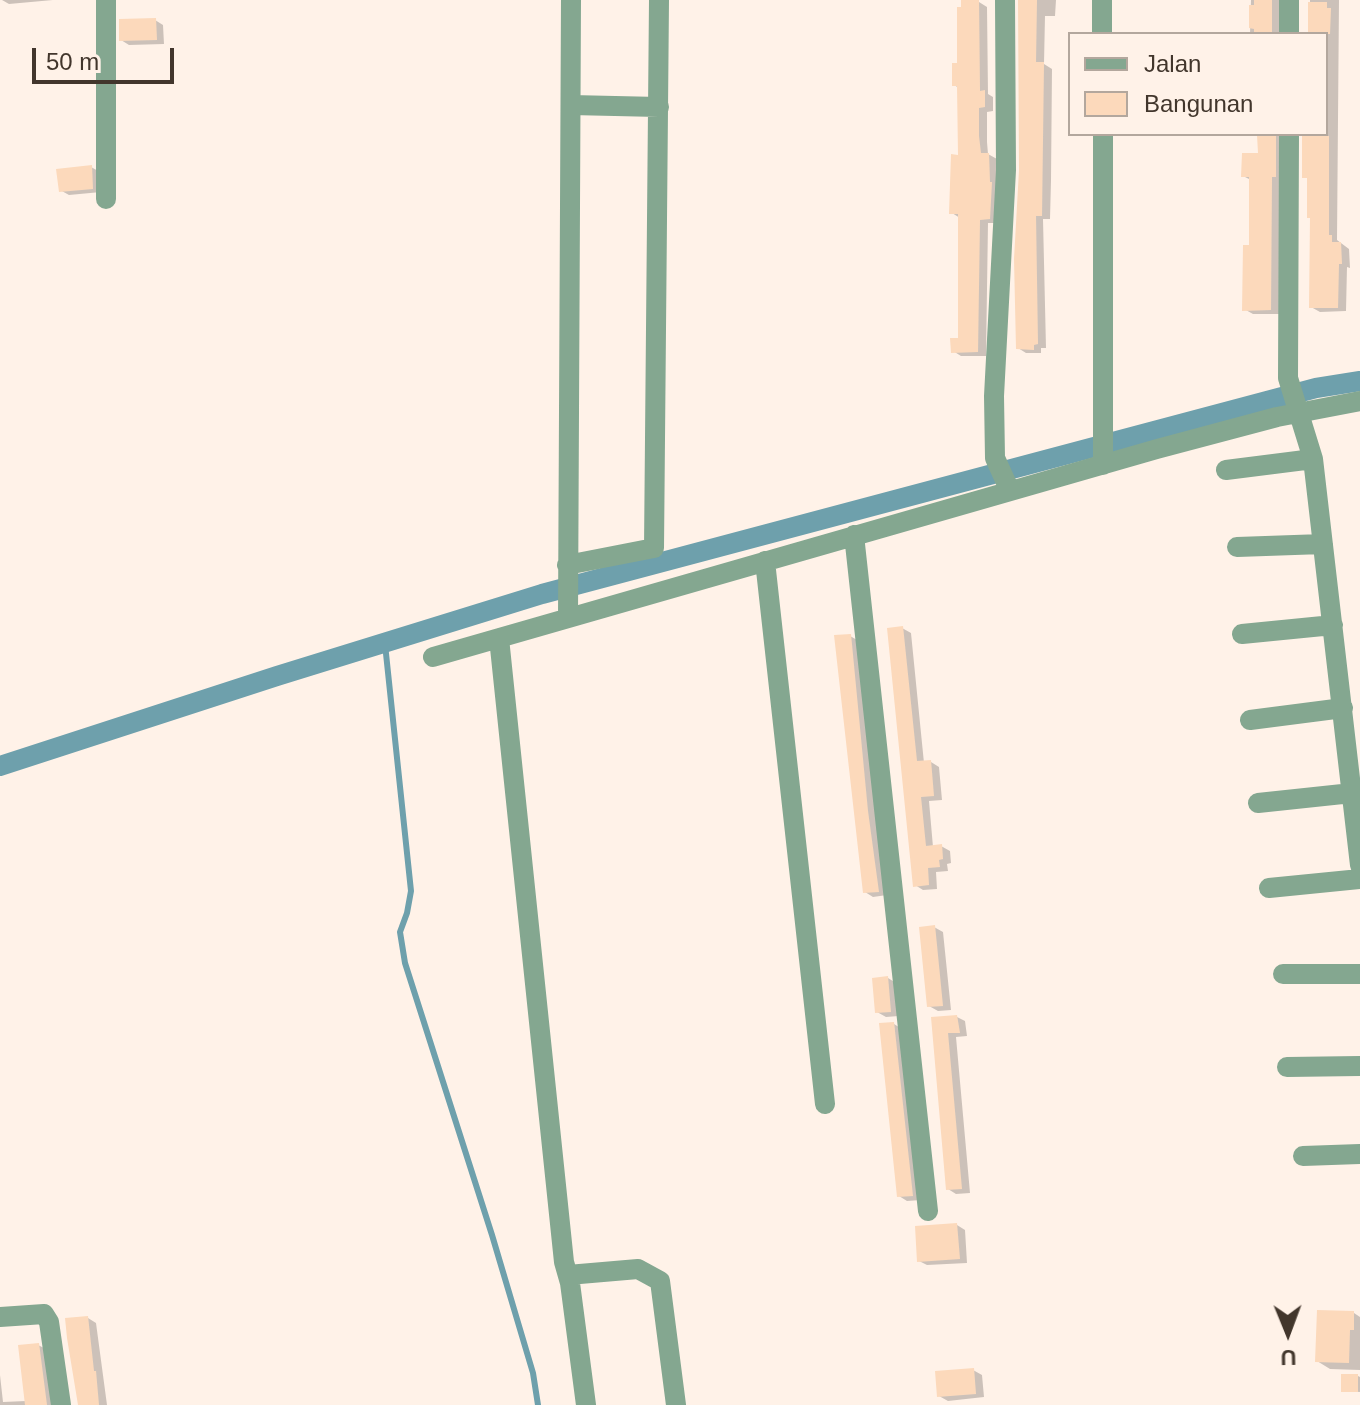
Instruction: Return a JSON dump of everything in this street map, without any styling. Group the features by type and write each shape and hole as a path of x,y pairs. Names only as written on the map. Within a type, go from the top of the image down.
{"street":[{"path":"106,0 106,199"},
{"path":"567,612 571,0"},
{"path":"567,569 654,548 659,0"},
{"path":"1005,0 1006,170 994,396 995,458 1010,490"},
{"path":"1102,0 1102,32"},
{"path":"1289,0 1289,32"},
{"path":"571,105 659,107"},
{"path":"1103,136 1103,464"},
{"path":"1289,136 1288,378 1313,459 1360,865"},
{"path":"433,657 499,638 567,612 765,561 1299,411 1360,401"},
{"path":"1226,470 1313,459"},
{"path":"854,535 928,1211"},
{"path":"1237,547 1323,544"},
{"path":"765,561 825,1104"},
{"path":"1242,634 1333,625"},
{"path":"499,638 564,1262 586,1405"},
{"path":"1250,720 1343,708"},
{"path":"1258,803 1352,793"},
{"path":"1269,888 1360,879"},
{"path":"1283,974 1360,974"},
{"path":"1287,1067 1360,1066"},
{"path":"1303,1156 1360,1154"},
{"path":"568,1275 638,1269 660,1281 676,1405"},
{"path":"0,1317 44,1314 49,1322 61,1405"}],"building":[{"path":"961,0 979,0 980,91 985,90 985,107 979,108 979,136 981,153 989,153 992,182 990,219 980,220 978,352 951,353 950,338 958,338 958,214 949,214 951,154 958,155 957,86 952,86 952,63 957,63 957,7 961,7"},
{"path":"1018,0 1037,0 1036,62 1044,62 1042,216 1036,216 1038,344 1034,345 1034,350 1016,349 1014,259 1019,170"},
{"path":"1254,0 1272,0 1272,32 1254,32 1249,28 1249,5 1254,5"},
{"path":"1308,2 1327,2 1327,8 1331,8 1330,34 1308,32"},
{"path":"156,18 157,40 119,41 119,19"},
{"path":"1257,136 1276,136 1276,177 1272,177 1271,310 1242,311 1243,245 1249,245 1249,177 1241,177 1242,153 1258,153"},
{"path":"1302,136 1329,136 1329,235 1332,235 1332,242 1341,242 1338,308 1309,308 1310,218 1307,218 1307,178 1302,178"},
{"path":"92,165 93,189 59,192 56,169"},
{"path":"903,626 917,761 931,760 934,796 921,797 926,846 942,844 943,859 939,860 940,867 928,868 929,885 913,887 887,628"},
{"path":"851,634 879,892 863,893 834,635"},
{"path":"935,925 943,1006 927,1007 919,927"},
{"path":"888,976 891,1012 875,1013 872,978"},
{"path":"957,1015 960,1033 948,1033 962,1189 946,1190 931,1017"},
{"path":"894,1022 913,1196 897,1197 879,1023"},
{"path":"957,1223 960,1259 917,1262 915,1226"},
{"path":"1317,1310 1354,1311 1349,1363 1315,1362"},
{"path":"88,1316 99,1405 78,1405 67,1338 65,1318"},
{"path":"39,1343 47,1405 25,1405 18,1345"},
{"path":"974,1368 976,1394 937,1397 935,1371"},
{"path":"1341,1374 1358,1374 1358,1392 1341,1392"}],"waterway":[{"path":"0,766 542,594 1316,388 1360,381"},
{"path":"385,644 411,891 400,932 405,963 492,1235 533,1373 538,1405"}]}
